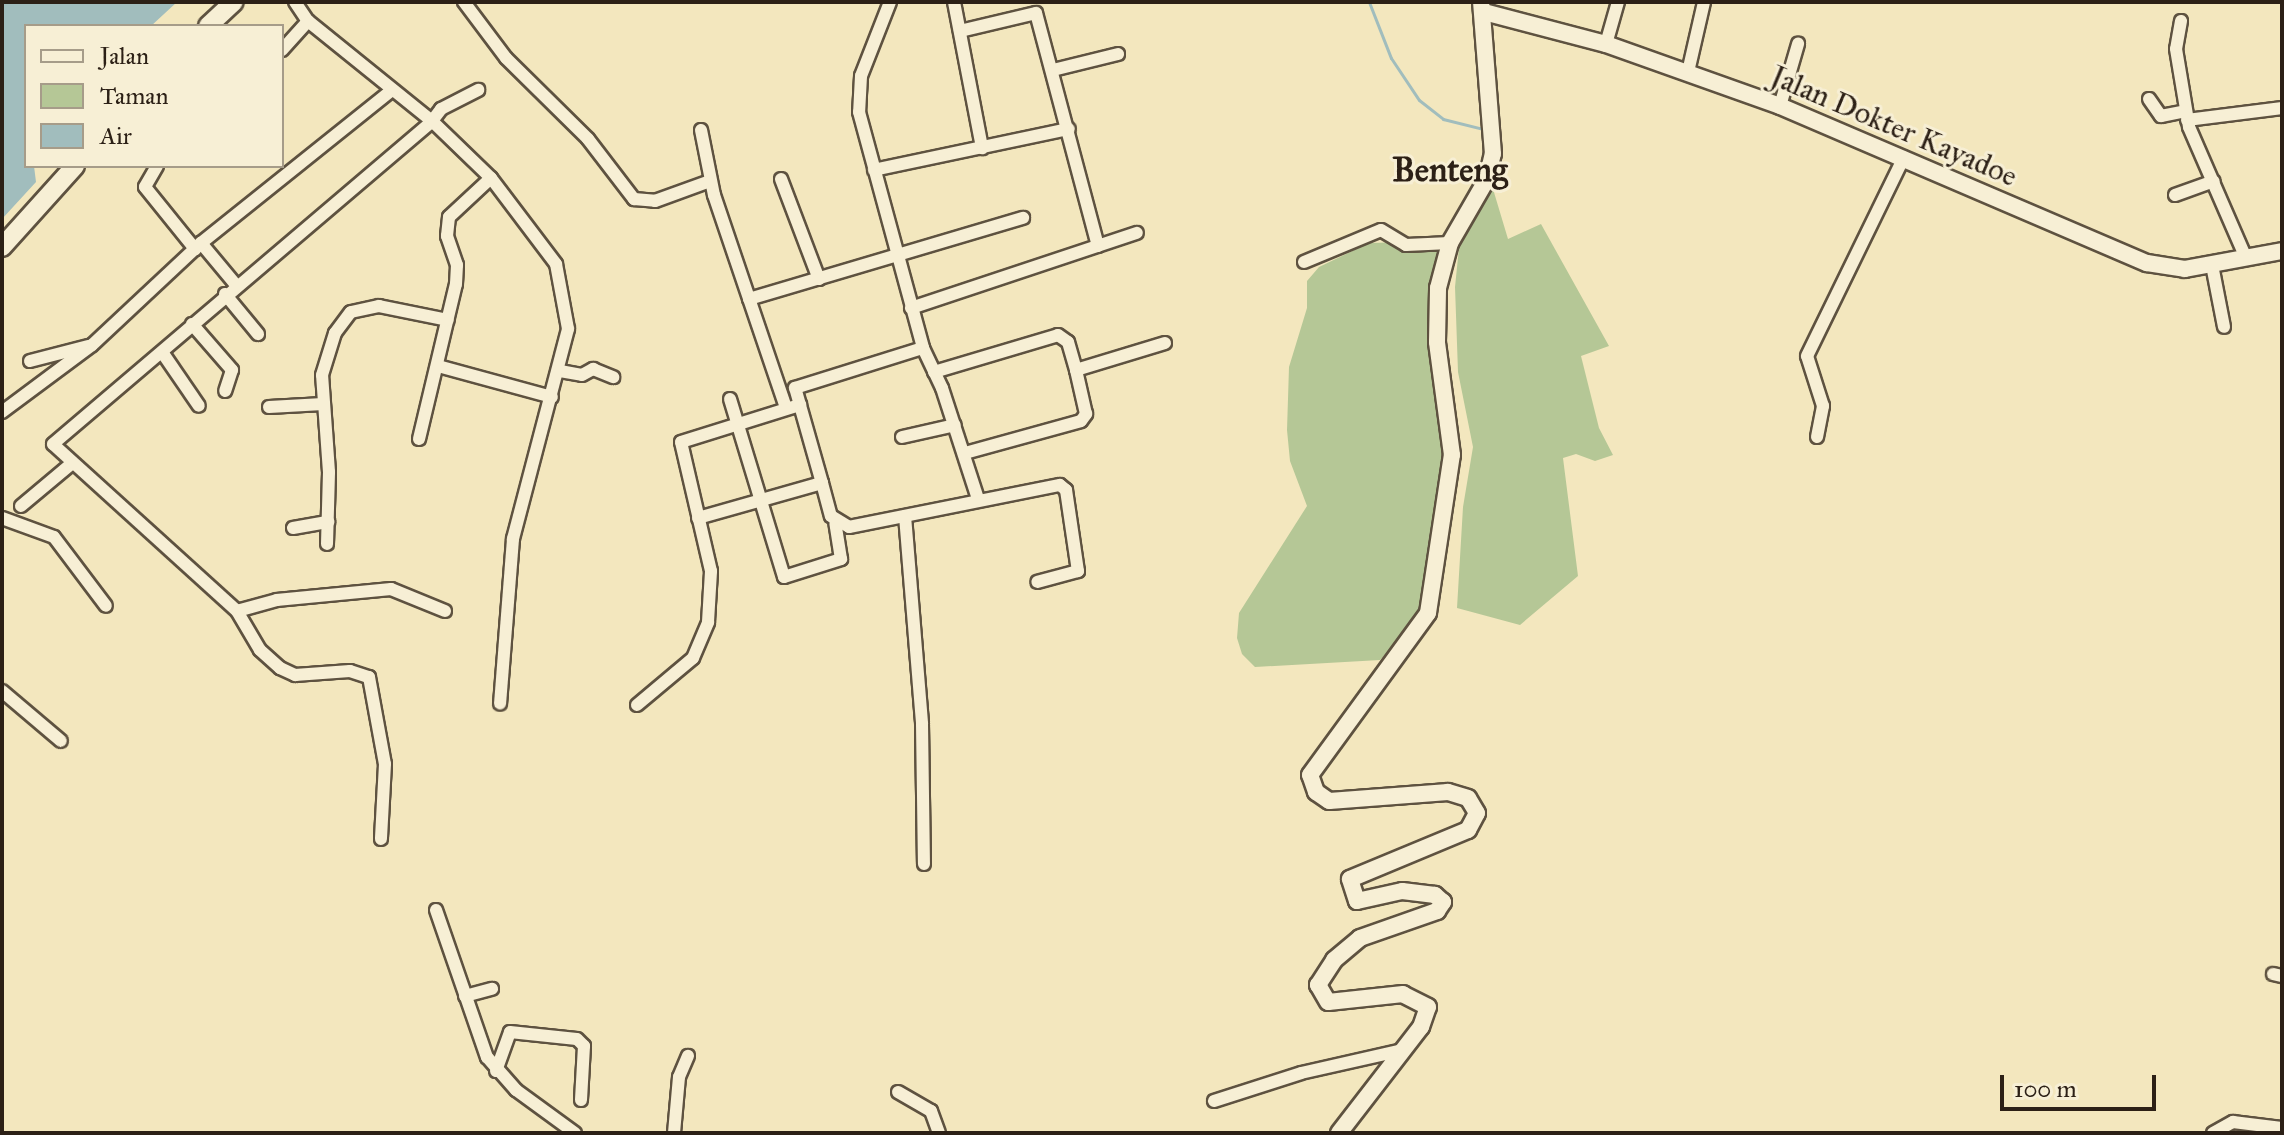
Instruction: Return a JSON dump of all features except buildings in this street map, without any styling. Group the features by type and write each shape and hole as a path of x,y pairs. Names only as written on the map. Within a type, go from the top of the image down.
{"main road":[{"path":"210,24 234,2"},
{"path":"2,247 73,168"}],"street":[{"path":"295,2 308,21 432,121 491,178 560,272 568,329 560,371 513,539 500,703"},
{"path":"464,2 506,58 588,139 634,199 655,201 710,181"},
{"path":"890,2 859,91 874,170 911,308 923,348 965,453 978,499"},
{"path":"954,2 982,148"},
{"path":"1606,44 1618,2"},
{"path":"1688,72 1704,2"},
{"path":"960,31 1034,7 1098,246"},
{"path":"1339,1133 1428,1013 1426,1002 1403,994 1328,1002 1318,985 1334,960 1360,938 1442,906 1435,895 1402,891 1357,901 1350,886 1353,875 1468,830 1476,806 1448,792 1329,801 1316,792 1310,775 1313,764 1412,641 1428,613 1452,455 1436,313 1450,243 1492,160 1483,7"},
{"name":"Jalan Dokter Kayadoe","path":"1483,7 1606,44 1780,106 2147,263 2185,269 2282,251"},
{"path":"284,48 308,21"},
{"path":"2181,21 2176,49 2186,116 2246,258"},
{"path":"1780,106 1798,44"},
{"path":"1053,70 1118,54"},
{"path":"2,412 92,345 198,246 392,90"},
{"path":"381,839 385,764 369,677 350,671 295,675 280,668 260,650 237,611 70,465 53,442 432,121 441,109 478,90"},
{"path":"2149,99 2161,116 2282,108"},
{"path":"874,170 1069,129"},
{"path":"701,130 710,181 786,408"},
{"path":"1817,437 1823,406 1807,356 1904,157"},
{"path":"156,168 145,187 198,246 231,290 258,334"},
{"path":"419,439 458,275 447,236 449,217 491,178"},
{"path":"781,179 819,279"},
{"path":"2175,195 2214,181"},
{"path":"749,299 1023,218"},
{"path":"1304,262 1381,230 1406,245 1450,243"},
{"path":"911,308 1137,233"},
{"path":"2212,265 2224,327"},
{"path":"327,544 323,404 328,350 351,312 379,306 448,320"},
{"path":"192,324 232,370 225,391"},
{"path":"934,372 1058,335 1068,342 1084,419 965,453"},
{"path":"1076,370 1165,343"},
{"path":"30,361 92,345"},
{"path":"781,392 923,348"},
{"path":"162,352 199,406"},
{"path":"438,366 552,397"},
{"path":"560,371 582,375 593,369 613,377"},
{"path":"730,399 784,577 841,559 835,523 795,388"},
{"path":"269,407 323,404"},
{"path":"637,705 680,672 704,639 713,583 681,442 737,422 800,405"},
{"path":"902,437 955,425"},
{"path":"21,506 70,465"},
{"path":"698,518 822,483"},
{"path":"835,523 849,527 1054,484 1066,490 1078,571 1037,582"},
{"path":"905,516 922,724 924,864"},
{"path":"2,518 54,537 106,606"},
{"path":"293,528 328,522"},
{"path":"237,611 277,600 391,589 445,611"},
{"path":"2,691 61,741"},
{"path":"436,910 483,1051 496,1071 575,1133"},
{"path":"465,996 492,989"},
{"path":"496,1071 510,1032 577,1039 585,1051 581,1100"},
{"path":"1214,1101 1301,1073 1403,1050"},
{"path":"674,1133 679,1077 688,1056"},
{"path":"898,1092 931,1111 939,1133"},
{"path":"2213,1133 2233,1122 2282,1128"}],"green space":[{"path":"1490,179 1508,239 1541,224 1609,346 1581,356 1599,428 1613,455 1595,461 1576,454 1563,458 1578,576 1520,625 1457,608 1463,507 1473,447 1458,372 1455,287 1461,228"},
{"path":"1442,241 1428,304 1447,458 1417,620 1380,660 1255,667 1242,654 1237,638 1239,613 1307,506 1290,461 1287,430 1289,367 1307,308 1307,281 1319,267 1369,243"}],"water":[{"path":"2,2 177,2 153,24 24,24 24,168 34,168 36,182 2,219"}],"waterway":[{"path":"1369,2 1391,58 1419,100 1443,119 1487,130"}],"district":[{"name":"Benteng","path":"1450,170"}]}
